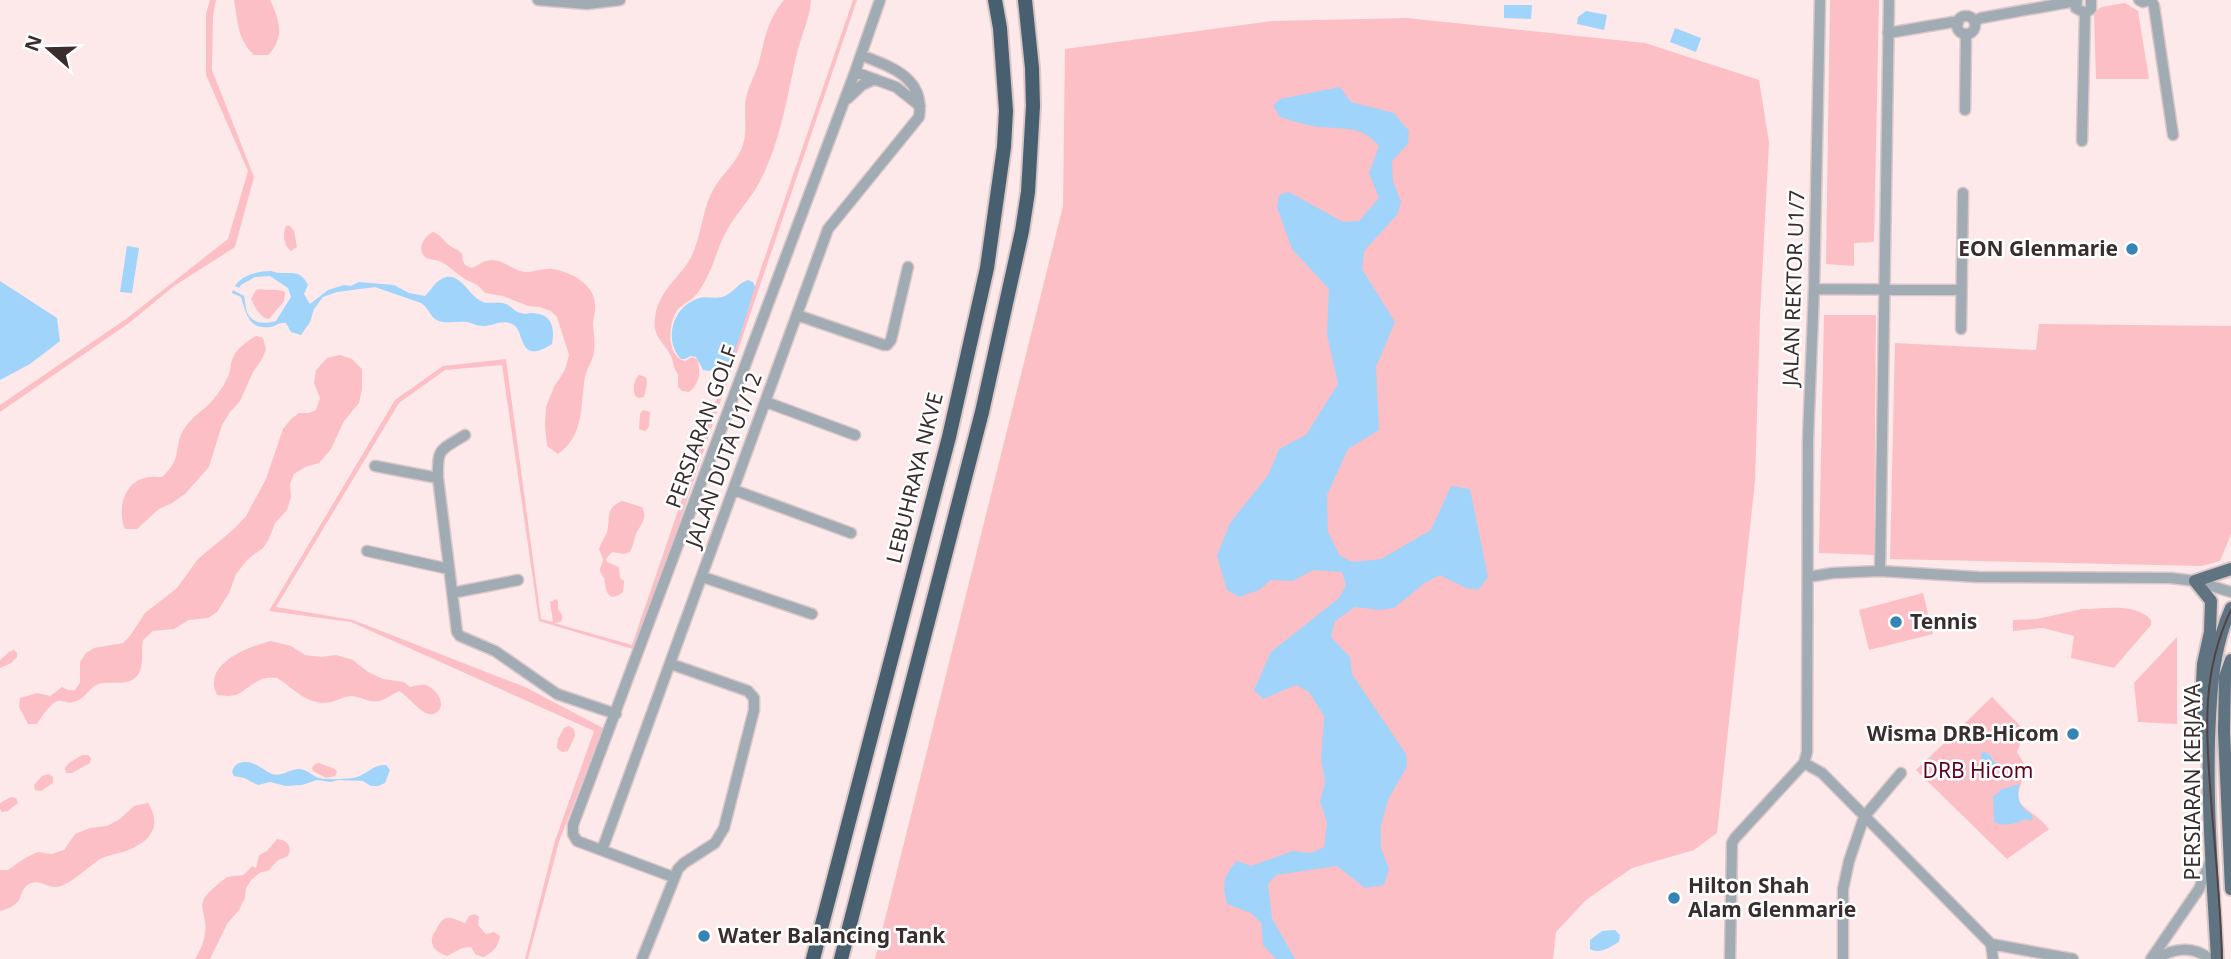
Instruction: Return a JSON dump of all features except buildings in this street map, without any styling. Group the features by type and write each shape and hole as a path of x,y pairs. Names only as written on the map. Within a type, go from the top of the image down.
{"highway":[{"name":"LEBUHRAYA NKVE","path":"813,959 945,450 987,268 1004,147 1006,111 1000,28 995,0"},
{"path":"841,959 982,412 1022,230 1028,192 1033,106 1025,0"}],"main road":[{"path":"2208,774 2200,724 2203,664 2210,632 2211,601 2195,581 2231,569"},
{"name":"PERSIARAN KERJAYA","path":"2217,959 2208,774 2211,679 2221,629 2231,608"},
{"name":"PERSIARAN KERJAYA","path":"2231,660 2225,677 2224,731 2231,889"}],"street":[{"path":"538,0 587,4 620,1"},
{"name":"PERSIARAN GOLF","path":"602,850 577,841 573,834 573,825 880,0"},
{"name":"JALAN REKTOR U1/7","path":"1804,762 1807,752 1808,439 1820,0"},
{"path":"1880,571 1889,0"},
{"path":"2085,13 2091,9 2093,0"},
{"path":"2139,0 2150,0 2154,6 2173,135"},
{"path":"1975,21 2076,1 2078,10 2085,13"},
{"path":"876,13 871,43 879,62"},
{"path":"2082,141 2085,13"},
{"path":"1958,23 1965,16 1975,21"},
{"path":"1958,23 1959,31 1966,34 1974,30 1975,21"},
{"path":"1888,33 1958,23"},
{"path":"1965,110 1966,34"},
{"path":"861,55 911,81 917,91 920,107"},
{"path":"855,72 895,87 920,107"},
{"path":"895,87 902,74"},
{"path":"842,106 855,90 875,79"},
{"name":"JALAN DUTA U1/12","path":"602,850 828,229 916,122 920,107"},
{"path":"1961,329 1963,194"},
{"path":"797,315 887,345 891,340 908,267"},
{"path":"1814,289 1961,290"},
{"path":"766,402 855,435"},
{"path":"465,435 440,450 438,455 438,478 457,632 460,636 495,652 557,694 616,714"},
{"path":"375,466 438,478"},
{"path":"734,490 851,533"},
{"path":"367,551 449,569"},
{"path":"1808,577 1880,571 1978,578 2171,578 2195,581 2231,592"},
{"path":"703,576 812,614"},
{"path":"452,593 518,580"},
{"path":"642,959 673,877 684,863 715,843 724,828 754,710 754,698 748,691 671,664"},
{"path":"1730,959 1734,838 1804,762 1822,774 1991,944 2073,959"},
{"path":"1843,959 1843,889 1849,861 1864,817 1901,773"},
{"path":"2153,959 2199,889 2209,867 2211,845"},
{"path":"602,850 673,877"},
{"path":"1991,944 1993,959"},
{"path":"2153,959 2171,951 2190,948 2210,959"}],"green space":[{"path":"210,0 216,0 212,70 254,177 235,247 174,286 129,323 0,412 0,405 126,319 228,239 248,171 206,75 206,14"},
{"path":"234,0 270,0 276,15 279,36 268,55 254,55 244,43"},
{"path":"784,0 811,0 781,125 763,175 728,228 704,284 674,315 671,325 673,350 685,361 692,357 697,359 699,368 695,385 689,392 682,391 678,387 678,374 671,356 655,330 657,308 664,293 690,259 711,194 741,150 745,137 747,93 759,63 768,27"},
{"path":"853,0 857,0 636,650 539,621 502,365 445,370 399,403 276,607 353,620 525,687 603,728 559,842 528,959 525,959 555,841 594,731 351,622 269,611 395,400 443,366 506,359 541,619 553,622 550,602 556,599 562,618 561,622 554,623 632,645"},
{"path":"1830,0 1879,0 1874,242 1854,243 1854,266 1826,264"},
{"path":"2125,3 2138,11 2149,79 2096,79 2094,13 2101,7"},
{"path":"1407,18 1645,43 1759,80 1769,142 1755,481 1717,833 1694,850 1632,868 1586,900 1556,932 1553,959 875,959 1063,206 1065,49 1272,21"},
{"path":"286,226 290,226 294,231 297,247 291,251 284,240"},
{"path":"433,232 460,252 464,263 469,267 491,260 521,271 553,269 574,276 591,291 595,307 593,355 585,377 577,429 567,446 558,454 547,446 545,426 546,407 565,370 569,355 557,317 551,311 540,307 485,293 446,264 425,257 421,249 427,236"},
{"path":"256,290 285,292 284,301 269,319 260,314 251,299"},
{"path":"1824,315 1876,315 1874,555 1819,553"},
{"path":"2039,324 2231,326 2231,534 2220,561 2201,566 1890,559 1895,343 2036,350"},
{"path":"256,336 263,338 266,349 240,401 222,425 209,467 185,494 159,509 137,529 125,529 122,506 131,486 149,477 162,477 169,470 184,429 221,389 237,351"},
{"path":"340,355 352,359 362,369 359,403 344,421 331,449 319,463 294,474 287,510 275,523 263,548 248,559 236,574 229,593 217,612 208,618 189,620 174,629 153,631 143,640 141,665 136,678 126,682 99,684 77,701 55,702 37,724 28,724 19,707 20,698 37,693 50,696 62,687 75,690 80,683 80,662 86,653 94,648 123,643 145,613 177,588 198,559 246,516 266,479 283,429 299,413 316,410 320,398 314,383 316,370 327,358"},
{"path":"639,375 646,377 647,384 644,397 639,398 635,396 634,388"},
{"path":"643,410 650,412 649,427 645,431 639,429 640,414"},
{"path":"622,501 642,507 644,518 630,552 612,552 606,559 619,567 620,578 624,581 623,592 614,597 608,594 600,572 603,559 599,549 607,532 610,511"},
{"name":"Tennis","path":"1923,593 1933,634 1869,650 1859,610"},
{"path":"2082,609 2137,611 2151,620 2151,625 2114,668 2071,658 2074,636 2043,628 2013,631 2013,620 2037,619"},
{"path":"2177,637 2177,724 2138,722 2134,683"},
{"path":"271,641 291,646 305,655 336,655 353,660 368,672 383,679 404,682 410,687 426,685 438,695 441,706 434,714 429,714 399,691 379,701 352,696 331,702 315,702 277,678 262,679 232,696 217,695 214,684 216,675 227,660 254,646"},
{"path":"14,650 17,657 0,668 0,660"},
{"name":"DRB Hicom","path":"1992,697 2025,731 2017,752 2027,769 2021,783 2019,799 2022,805 2049,829 2007,859 1916,770"},
{"path":"569,726 574,729 575,736 568,751 562,752 557,748 558,739 564,728"},
{"path":"82,755 91,758 90,763 72,773 66,773 65,768 69,763"},
{"path":"315,764 335,769 335,776 326,778 313,771"},
{"path":"49,774 53,777 53,783 41,791 35,790 34,785 42,776"},
{"path":"11,797 16,798 18,803 2,812 0,803"},
{"path":"148,803 154,826 142,843 100,859 60,886 52,887 36,882 29,884 14,905 0,911 0,870 8,870 38,852 51,854 64,850 75,834 90,828 107,826 120,819 134,806"},
{"path":"277,839 288,844 288,856 251,880 239,910 227,924 210,959 195,959 205,936 202,904 205,897 226,878 243,875 252,866 256,868 259,855 267,851"},
{"path":"475,914 479,917 478,925 486,934 494,932 500,936 493,951 484,957 476,955 471,947 462,948 447,956 435,949 432,938 442,920 450,918 465,923 469,916"}],"water":[{"path":"1504,5 1532,5 1531,19 1504,18"},
{"path":"1586,11 1607,15 1604,30 1577,24 1578,17"},
{"path":"1675,28 1701,38 1696,52 1670,42"},
{"path":"1340,87 1351,102 1394,113 1409,131 1408,144 1392,161 1393,181 1401,202 1397,215 1364,251 1362,269 1395,322 1376,367 1379,430 1348,449 1327,495 1328,532 1340,556 1353,562 1381,559 1431,530 1451,486 1470,489 1488,577 1478,590 1466,588 1440,575 1425,583 1394,608 1379,610 1355,607 1335,621 1331,637 1350,657 1352,674 1406,754 1407,766 1388,800 1381,825 1381,848 1389,869 1384,885 1365,888 1337,866 1276,875 1268,884 1272,918 1295,959 1276,959 1263,945 1261,923 1251,913 1227,904 1225,881 1237,861 1251,866 1293,851 1311,853 1324,847 1327,823 1320,801 1325,782 1321,758 1324,716 1309,692 1296,685 1263,699 1254,690 1271,652 1339,598 1346,585 1342,572 1313,570 1293,581 1271,580 1259,590 1239,597 1227,590 1217,556 1230,523 1269,474 1279,449 1306,435 1338,384 1327,335 1329,289 1292,249 1277,207 1279,195 1289,192 1343,222 1359,221 1379,198 1369,173 1379,146 1364,133 1356,130 1313,126 1280,117 1273,106 1280,99"},
{"path":"127,246 139,248 132,293 120,292"},
{"path":"271,271 301,276 308,285 304,294 310,304 328,290 359,282 394,285 409,293 425,296 440,280 451,277 484,302 502,303 521,313 544,316 551,323 552,344 541,350 528,350 514,325 506,322 479,326 467,322 439,321 421,303 375,287 337,292 323,297 301,335 291,332 286,323 270,327 257,326 249,319 241,297 232,293 233,290 244,296 247,313 253,320 262,323 276,321 291,297 288,288 270,276 255,277 239,288 235,286 251,274"},
{"path":"748,280 753,282 755,287 729,362 720,369 706,371 696,357 681,359 673,343 672,334 673,325 682,309 700,298 725,296"},
{"path":"0,281 57,318 60,341 30,364 0,380"},
{"path":"1982,751 1989,754 2000,770 1990,773 1985,768"},
{"path":"248,762 272,774 299,769 326,779 357,777 381,765 386,765 390,770 385,783 378,786 371,786 363,781 338,780 317,780 286,786 270,782 258,785 234,776 232,772 238,764"},
{"path":"2020,784 2020,802 2033,819 2010,824 1994,822 1993,797 2002,789"},
{"path":"1615,930 1620,935 1619,942 1601,950 1590,949 1590,940 1602,931"}],"tram line":[{"path":"2222,959 2207,726 2210,680 2221,633 2231,610"}],"place":[{"name":"EON Glenmarie","path":"2132,249"},
{"name":"Tennis","path":"1896,622"},
{"name":"Wisma DRB-Hicom","path":"2073,734"},
{"name":"Hilton Shah Alam Glenmarie","path":"1674,898"},
{"name":"Water Balancing Tank","path":"704,936"}]}
